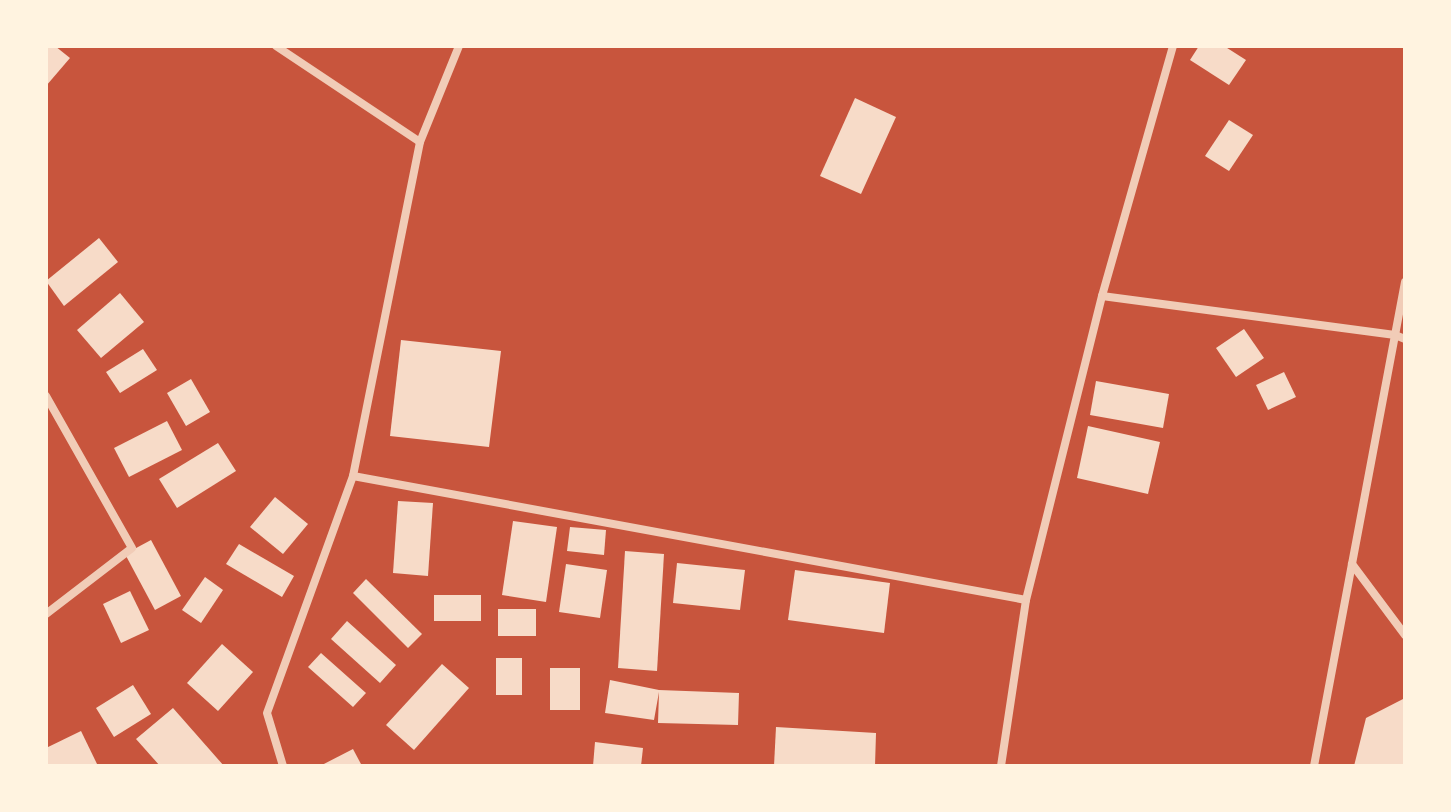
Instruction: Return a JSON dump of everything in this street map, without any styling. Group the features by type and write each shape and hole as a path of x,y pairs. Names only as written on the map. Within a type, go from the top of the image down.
{"street":[{"path":"276,46 420,142"},
{"path":"283,766 267,713 353,476 420,142 459,46"},
{"path":"1001,766 1026,600 1102,296 1173,46"},
{"path":"1314,766 1405,282"},
{"path":"1102,296 1395,335 1405,339"},
{"path":"46,396 132,548 46,614"},
{"path":"353,476 1026,600"},
{"path":"1352,564 1405,635"}],"building":[{"path":"46,46 55,46 70,58 46,86"},
{"path":"1199,46 1224,46 1246,60 1229,85 1190,60"},
{"path":"855,98 896,117 861,194 820,176"},
{"path":"1229,120 1253,135 1229,171 1205,156"},
{"path":"99,238 118,262 64,306 46,281"},
{"path":"120,293 144,322 101,358 77,330"},
{"path":"1244,329 1264,358 1236,377 1216,348"},
{"path":"401,340 501,351 489,447 390,436"},
{"path":"143,349 157,370 120,393 106,372"},
{"path":"1284,372 1296,397 1268,410 1256,385"},
{"path":"191,379 210,412 186,426 167,393"},
{"path":"1096,381 1169,394 1163,428 1090,415"},
{"path":"167,421 182,450 129,477 114,448"},
{"path":"1088,426 1160,442 1148,494 1077,478"},
{"path":"218,443 236,471 177,508 159,479"},
{"path":"275,497 308,524 283,554 250,527"},
{"path":"398,501 433,503 428,576 393,573"},
{"path":"513,521 557,527 546,602 502,595"},
{"path":"570,527 606,530 604,555 567,551"},
{"path":"151,540 181,596 155,610 125,554"},
{"path":"239,544 294,576 282,597 226,564"},
{"path":"625,551 664,554 657,671 618,668"},
{"path":"677,563 745,570 740,610 673,603"},
{"path":"566,564 607,570 600,618 559,612"},
{"path":"795,570 890,583 884,633 788,620"},
{"path":"205,577 223,590 201,623 182,610"},
{"path":"366,579 422,634 408,648 353,593"},
{"path":"130,591 149,630 121,643 103,604"},
{"path":"434,595 481,595 481,621 434,621"},
{"path":"498,609 536,609 536,636 498,636"},
{"path":"347,621 396,665 380,683 331,639"},
{"path":"222,644 253,672 218,711 187,683"},
{"path":"321,653 366,693 353,707 308,667"},
{"path":"496,658 522,658 522,695 496,695"},
{"path":"442,664 469,688 414,750 386,725"},
{"path":"550,668 580,668 580,710 550,710"},
{"path":"610,680 659,690 739,693 738,725 658,723 659,692 654,720 605,713"},
{"path":"133,685 151,714 114,737 96,708"},
{"path":"1405,698 1405,766 1354,766 1366,718"},
{"path":"173,708 224,766 160,766 136,739"},
{"path":"776,727 876,733 875,766 774,766"},
{"path":"81,731 98,766 46,766 46,748"},
{"path":"595,742 643,748 641,766 593,766"},
{"path":"353,749 362,766 320,766"}]}
